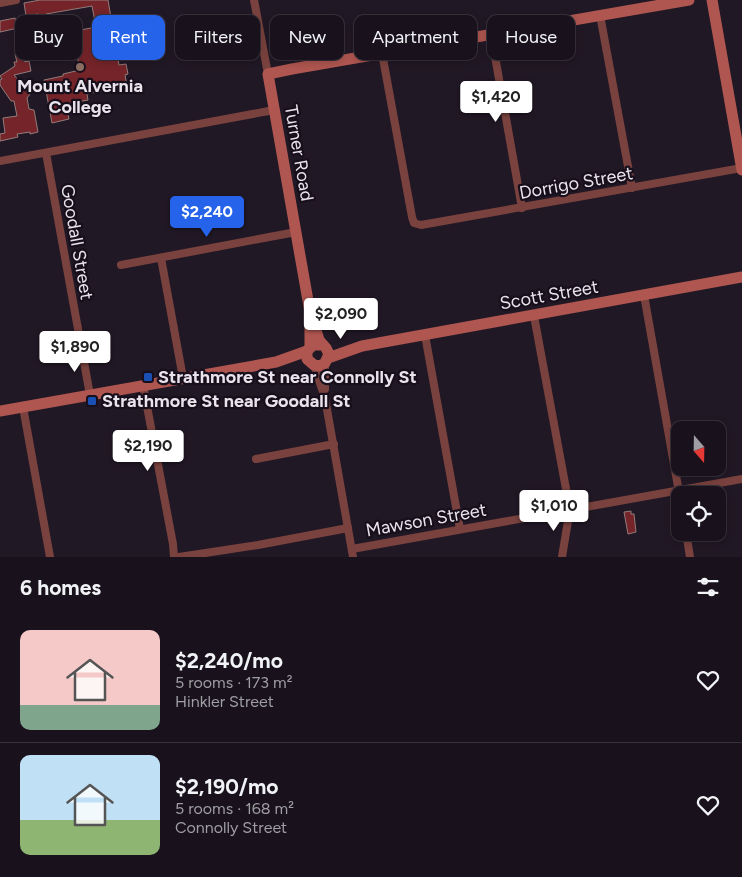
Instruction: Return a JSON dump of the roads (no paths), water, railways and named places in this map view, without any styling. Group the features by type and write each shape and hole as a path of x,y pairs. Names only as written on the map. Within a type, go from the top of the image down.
{"street":[{"path":"0,3 16,0"},
{"name":"Turner Road","path":"254,0 352,553"},
{"path":"575,19 688,0"},
{"path":"712,0 742,169"},
{"path":"600,15 632,188"},
{"path":"268,74 354,58"},
{"name":"Dorrigo Street","path":"383,60 414,223 421,225 742,169"},
{"path":"496,60 522,208"},
{"path":"0,161 274,110"},
{"name":"Goodall Street","path":"46,153 90,395"},
{"path":"122,265 296,232"},
{"path":"161,258 183,378"},
{"name":"Scott Street","path":"0,410 318,355 742,277"},
{"path":"644,295 678,486"},
{"path":"534,316 569,510 562,557"},
{"path":"425,335 460,529"},
{"path":"143,385 174,557"},
{"path":"23,407 50,557"},
{"path":"256,459 334,444"},
{"name":"Mawson Street","path":"713,486 742,479"},
{"name":"Mawson Street","path":"352,553 460,529 569,510 671,495"},
{"path":"178,557 258,545 348,528"},
{"path":"687,541 690,557"}],"place":[{"name":"Mount Alvernia College","path":"80,67"},
{"name":"Strathmore St near Connolly St","path":"148,377"},
{"name":"Strathmore St near Goodall St","path":"92,401"}]}
